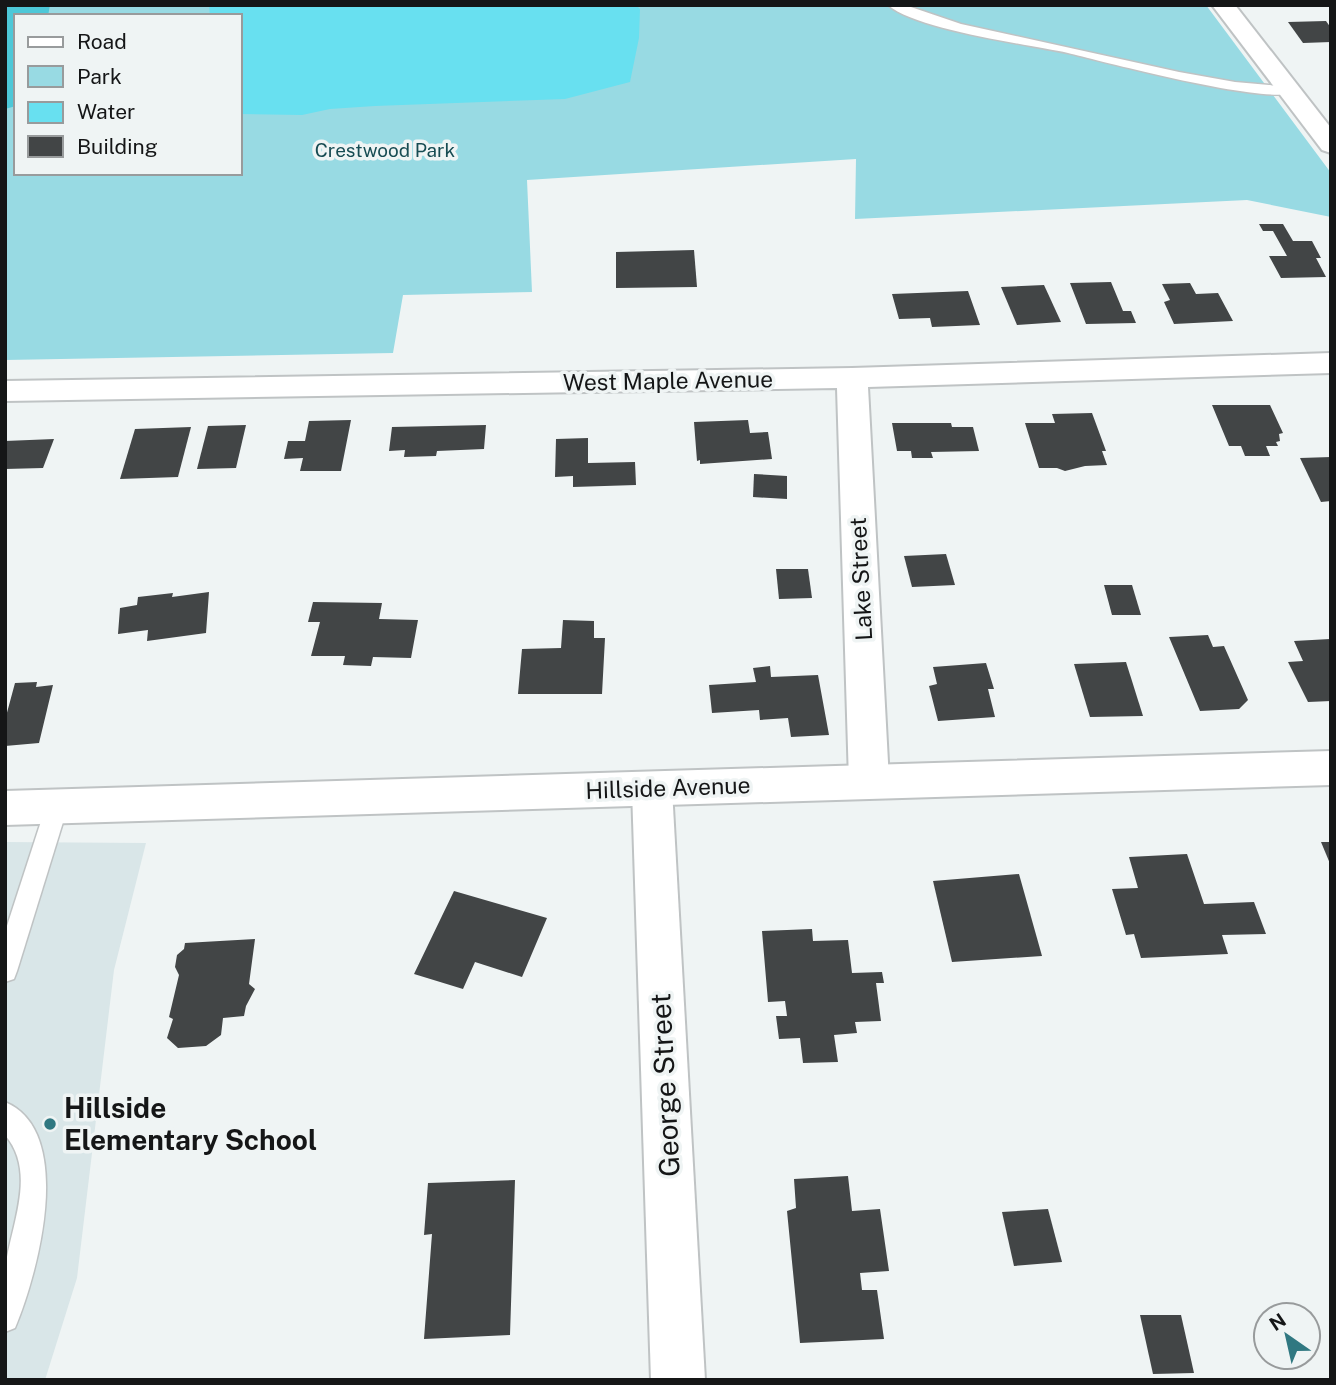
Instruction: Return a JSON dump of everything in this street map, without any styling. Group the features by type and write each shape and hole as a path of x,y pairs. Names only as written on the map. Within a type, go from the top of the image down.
{"street":[{"path":"1223,5 1331,145"},
{"name":"West Maple Avenue","path":"5,391 852,378 1331,363"},
{"name":"Lake Street","path":"852,378 869,781"},
{"name":"Hillside Avenue","path":"5,808 1331,768"},
{"name":"George Street","path":"652,789 678,1380"}],"lane":[{"path":"894,5 950,23 1188,76 1249,89 1290,91"},
{"path":"5,971 57,806"},
{"path":"5,1115 26,1140 34,1190 29,1233 5,1318"}],"shaded area":[{"path":"5,5 50,5 48,14 14,14 14,107 5,109"},
{"name":"Hillside Elementary School","path":"5,842 146,843 114,970 77,1278 45,1380 5,1380"}],"green space":[{"name":"Crestwood Park","path":"5,5 1206,5 1331,173 1331,217 1247,200 855,219 856,159 527,180 532,292 403,295 393,353 5,360"}],"water":[{"path":"209,5 636,5 640,9 639,38 630,82 565,99 375,106 330,109 302,115 242,114 242,14 210,14"}],"building":[{"path":"1326,21 1331,28 1331,42 1303,43 1288,22"},
{"path":"1259,224 1283,224 1293,241 1312,241 1321,258 1316,258 1326,277 1281,278 1269,256 1287,256 1273,231 1263,231"},
{"path":"694,250 697,287 616,288 616,252"},
{"path":"1111,282 1123,311 1131,311 1136,323 1086,324 1070,283"},
{"path":"1190,283 1196,294 1218,293 1233,321 1174,324 1164,302 1170,300 1162,284"},
{"path":"1044,285 1061,322 1017,325 1001,287"},
{"path":"968,291 980,325 932,327 930,318 899,319 892,294"},
{"path":"1212,405 1270,405 1283,433 1279,434 1280,441 1276,442 1278,446 1266,446 1270,456 1245,456 1241,446 1229,446"},
{"path":"1092,413 1106,451 1102,451 1107,465 1085,466 1065,471 1039,468 1025,423 1055,423 1052,414"},
{"path":"351,420 341,471 300,471 303,458 284,459 288,441 305,441 309,421"},
{"path":"748,420 750,433 768,432 772,459 700,464 700,460 697,461 694,422"},
{"path":"892,423 951,423 952,427 973,427 979,451 931,452 933,458 912,458 911,451 897,451"},
{"path":"246,425 236,468 197,469 208,426"},
{"path":"486,425 484,449 437,451 436,456 404,457 405,450 389,451 392,427"},
{"path":"191,427 178,477 120,479 135,429"},
{"path":"588,438 588,463 635,462 636,485 573,487 573,476 555,477 556,439"},
{"path":"54,439 43,468 5,469 5,441"},
{"path":"1331,457 1331,501 1321,502 1300,458"},
{"path":"754,474 787,476 787,499 753,497"},
{"path":"946,554 955,585 912,587 904,556"},
{"path":"776,569 808,569 812,598 779,599"},
{"path":"1104,585 1132,585 1141,615 1112,615"},
{"path":"209,592 206,633 147,641 148,630 118,634 120,608 137,605 138,597 173,593 172,597"},
{"path":"313,602 382,603 379,619 418,620 411,658 373,657 371,666 343,665 345,656 311,656 320,622 308,622"},
{"path":"563,620 594,621 594,638 605,638 602,694 518,694 522,649 561,648"},
{"path":"1208,635 1213,647 1224,646 1248,700 1239,709 1200,711 1169,637"},
{"path":"1330,639 1331,701 1308,702 1288,662 1303,661 1294,641"},
{"path":"1126,662 1143,716 1090,717 1074,664"},
{"path":"986,663 994,689 988,689 995,717 938,721 929,686 937,684 933,667"},
{"path":"770,666 771,677 818,675 829,735 791,737 788,718 760,720 759,710 712,713 709,685 756,682 753,668"},
{"path":"37,682 36,687 53,685 39,743 5,746 5,720 15,683"},
{"path":"1321,842 1331,842 1331,866"},
{"path":"1187,854 1204,904 1254,902 1266,934 1222,935 1228,954 1141,958 1134,934 1126,935 1112,889 1138,888 1129,857"},
{"path":"1019,874 1042,956 952,962 933,881"},
{"path":"454,891 547,918 522,977 475,962 463,989 414,974"},
{"path":"812,929 813,941 848,940 852,973 882,972 884,983 876,983 881,1021 855,1022 857,1033 834,1035 838,1062 803,1063 800,1038 779,1039 776,1016 787,1016 785,1001 768,1002 762,931"},
{"path":"255,939 249,984 255,989 244,1016 223,1018 221,1035 206,1046 178,1048 167,1038 173,1019 169,1017 179,975 175,967 177,955 184,949 185,943"},
{"path":"848,1176 852,1211 880,1209 889,1271 860,1273 862,1290 877,1290 884,1339 800,1343 787,1211 796,1208 794,1179"},
{"path":"515,1180 510,1335 424,1339 432,1234 424,1235 428,1183"},
{"path":"1048,1209 1062,1262 1014,1266 1002,1212"},
{"path":"1140,1315 1181,1315 1194,1373 1153,1374"}],"place":[{"name":"Hillside Elementary School","path":"50,1124"}]}
